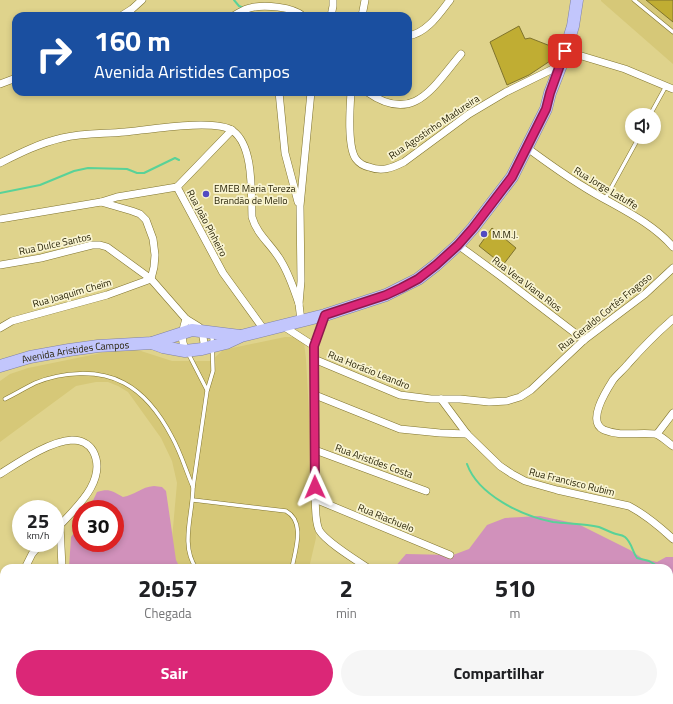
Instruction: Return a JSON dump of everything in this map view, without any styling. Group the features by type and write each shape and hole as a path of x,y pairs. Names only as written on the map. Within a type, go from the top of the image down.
{"highway":[{"name":"Avenida Aristides Campos","path":"152,343 168,349 186,351 226,343 241,336 325,315 386,295 418,279 436,265 458,245 473,228 512,177 546,109 573,26 577,0"},
{"name":"Avenida Aristides Campos","path":"0,366 30,357 68,350 98,346 152,343 192,330 241,336"}],"street":[{"path":"127,12 142,0"},
{"path":"332,12 333,0"},
{"path":"364,12 365,0"},
{"path":"412,35 419,32 431,23 450,0"},
{"path":"240,12 245,9 259,6 274,7 298,12"},
{"path":"565,51 625,70 673,89"},
{"path":"372,96 391,104 404,105 413,102 430,90 461,54"},
{"name":"Rua Agostinho Madureira","path":"351,96 350,112 353,152 356,160 364,166 376,170 385,169 395,167 404,162 469,114 506,92 561,65"},
{"path":"0,84 12,80"},
{"path":"279,96 285,153 300,206"},
{"path":"299,304 300,206 311,96"},
{"path":"0,163 46,142 83,134 175,126 213,126 224,127 232,130 241,141 248,156 250,166 252,217 254,224 280,259 294,286 299,304 301,321"},
{"path":"177,187 232,130"},
{"name":"Rua Jorge Latuffe","path":"526,147 570,178 647,225 665,238 673,247"},
{"name":"Rua João Pinheiro","path":"101,202 177,187 223,273 265,331"},
{"path":"0,219 101,202 140,214 146,220 153,239 155,254 151,279 186,319 207,332 204,343 207,348"},
{"name":"Rua Dulce Santos","path":"0,265 41,258 92,245 100,245 107,247 151,279"},
{"name":"Rua Vera Viana Rios","path":"458,245 584,340"},
{"name":"Rua Geraldo Cortês Fragoso","path":"441,400 460,399 489,402 507,401 520,397 531,390 584,340 645,294 673,268"},
{"name":"Rua Joaquim Cheim","path":"0,328 12,321 106,295 151,279"},
{"path":"325,315 314,346 314,450 317,520 319,530 331,542 361,564"},
{"path":"186,319 182,333 182,342 186,351"},
{"path":"673,319 614,380 596,415 596,422 599,428 606,431 620,434 657,434 673,446"},
{"path":"283,326 314,346"},
{"name":"Rua Horácio Leandro","path":"314,359 400,396 441,400"},
{"path":"314,395 400,429 467,434"},
{"name":"Rua Francisco Rubim","path":"441,400 467,434 500,466 512,474 525,481 557,490 629,506 652,520 673,539"},
{"path":"657,434 673,414"},
{"path":"0,474 34,453 61,442 73,440 83,442 90,447 95,455 97,463 96,474 91,487 79,504 64,520"},
{"name":"Rua Aristídes Costa","path":"314,450 426,491"},
{"name":"Rua Riachuelo","path":"315,499 450,555"},
{"path":"27,564 34,552"},
{"path":"60,552 62,564"}],"lane":[{"path":"634,0 673,32"},
{"path":"654,108 666,86"},
{"path":"605,200 635,144"},
{"path":"194,564 189,552 188,544 207,391 213,371 207,348 207,332"},
{"path":"186,351 207,391"},
{"path":"5,399 36,383 71,374 89,374 108,377 124,383 151,405 164,424 173,438 194,487"},
{"path":"193,500 286,511 292,514 298,524 293,564"}],"shaded area":[{"path":"673,0 673,64 601,1"},
{"path":"285,337 298,337 304,343 316,538 310,564 172,564 172,539 177,483 172,461 161,438 128,392 108,382 96,382 76,386 0,442 0,381 10,374 28,368 126,348 172,361 211,361 223,350"},
{"path":"154,486 162,487 166,491 176,560 178,564 69,564 72,536 72,552 124,552 124,500 93,500 97,492 105,490 123,497 145,488"},
{"path":"540,516 578,524 630,550 643,559 657,562 666,557 673,557 673,564 397,564 406,554 453,555 469,549 487,525 505,518"}],"building":[{"path":"646,0 673,0 673,22"},
{"path":"519,26 525,39 530,38 558,49 553,59 529,75 507,85 490,42"},
{"path":"492,228 516,248 503,265 479,246"}],"waterway":[{"path":"234,0 239,6 244,8"},
{"path":"0,193 40,185 74,171 88,168 127,169 137,173 144,173 175,158 179,160"},
{"path":"467,464 481,485 502,502 515,509 528,515 553,522 599,527 614,534 622,535 629,542 637,558 654,564"}],"place":[{"name":"EMEB Maria Tereza Brandão de Mello","path":"206,194"},
{"name":"M.M.J.","path":"484,234"}],"route":[{"path":"315,487 314,346 325,315 386,295 401,288 418,279 458,245 512,177 546,109 565,51"}]}
